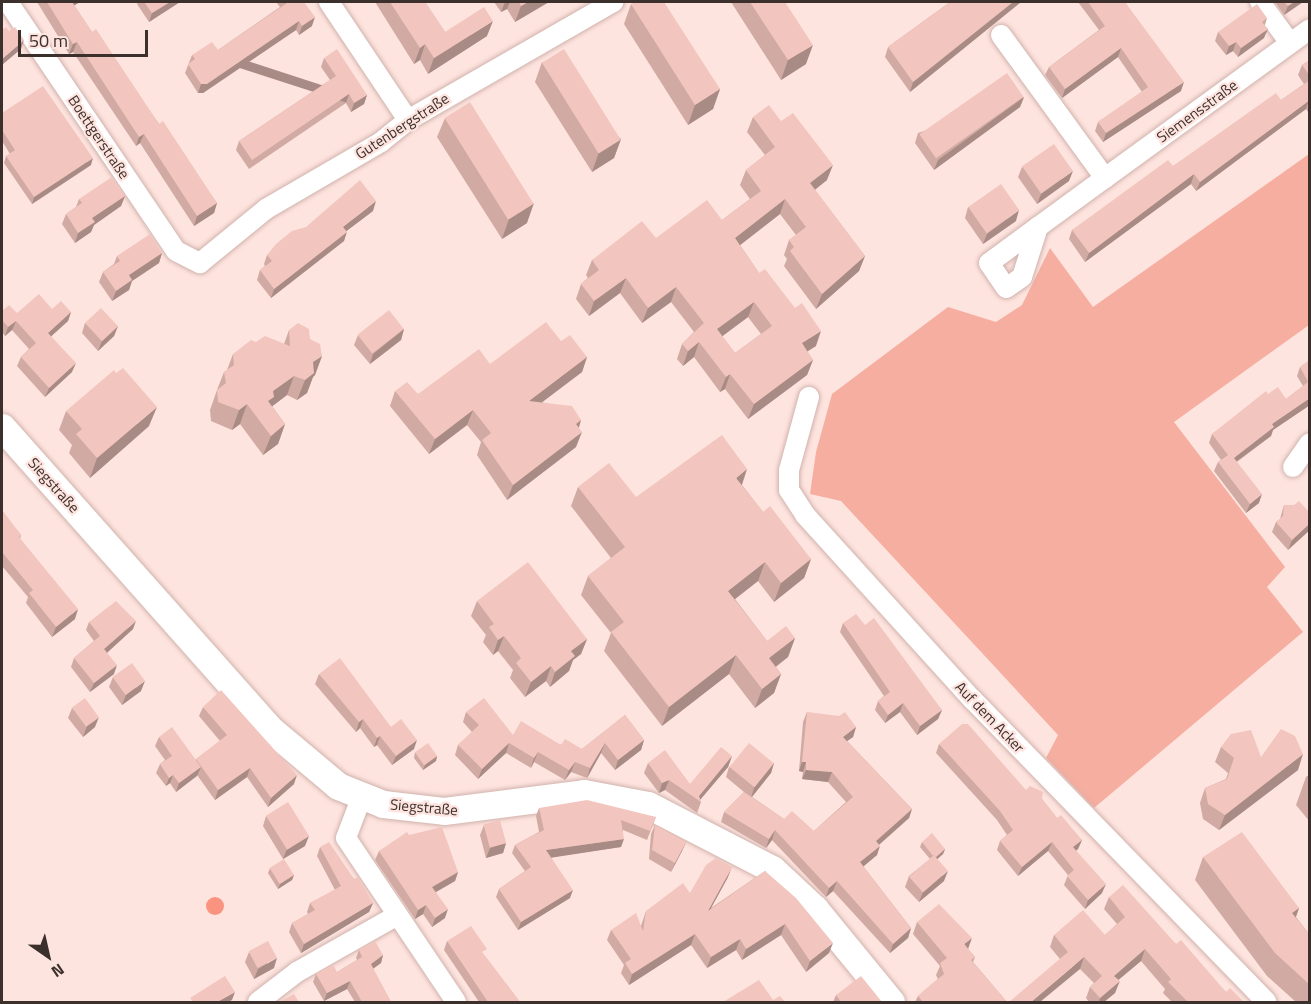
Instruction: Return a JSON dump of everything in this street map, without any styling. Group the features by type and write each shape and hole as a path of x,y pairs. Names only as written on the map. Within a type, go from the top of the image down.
{"main road":[{"name":"Siegstraße","path":"2,427 269,728 331,781 362,795 404,808 444,811 584,793 648,805 772,869 815,909 891,1002"}],"street":[{"name":"Boettgerstraße","path":"8,2 176,251 200,263"},
{"path":"329,2 408,120"},
{"name":"Gutenbergstraße","path":"200,263 266,209 381,142 408,120 613,2"},
{"path":"1260,2 1290,44"},
{"name":"Siemensstraße","path":"1038,227 1310,29"},
{"path":"1000,35 1105,178"},
{"name":"Auf dem Acker","path":"809,397 789,470 789,490 805,515 973,700 1267,1002"},
{"path":"1293,467 1310,443"},
{"path":"362,795 346,838 396,916 456,1002"},
{"path":"258,1002 297,972 396,916"}],"shaded area":[{"path":"1309,154 1309,325 1174,422 1285,567 1267,587 1303,632 1094,808 1046,758 1058,735 841,501 810,494 816,452 832,394 948,307 996,322 1022,305 1050,248 1093,307"},
{"path":"211,897 219,897 224,902 222,913 211,915 206,910 206,902"}],"building":[{"path":"47,2 72,2 92,32 96,29 159,124 163,121 217,203 197,216 144,134 139,137 77,42 73,44"},
{"path":"144,2 170,2 152,13"},
{"path":"286,2 304,2 315,17 302,26 299,21 207,84 201,84 188,64 195,59 192,55 212,42 218,50"},
{"path":"390,2 425,2 445,32 484,7 493,21 434,58 425,44 420,48"},
{"path":"664,2 720,89 695,105 631,4"},
{"path":"750,2 785,2 813,45 788,60"},
{"path":"950,2 1013,2 913,82 888,47"},
{"path":"1088,2 1125,2 1184,82 1106,133 1098,122 1148,87 1121,48 1065,89 1049,67 1105,26"},
{"path":"1257,4 1267,18 1262,22 1268,29 1241,48 1236,42 1229,46 1218,32"},
{"path":"6,27 9,31 15,27 24,40 2,59 2,30"},
{"path":"337,49 367,95 354,103 349,94 252,160 239,141 336,76 324,58"},
{"path":"564,49 621,140 599,154 542,63"},
{"path":"1310,60 1310,76 1302,65"},
{"path":"1007,73 1024,97 936,158 919,134"},
{"path":"1310,80 1310,100 1200,182 1194,174 1089,253 1072,230 1168,160 1173,166 1276,93 1281,100"},
{"path":"43,86 93,158 34,197 6,156 15,150 2,130 2,113"},
{"path":"470,102 534,204 508,220 445,118"},
{"path":"769,105 781,121 793,113 833,165 810,183 865,256 822,294 790,251 794,247 789,240 806,227 785,199 735,238 759,273 765,269 795,308 802,303 821,331 802,343 813,360 754,404 730,374 726,377 699,342 688,351 682,344 704,323 676,287 648,308 626,278 594,301 581,284 599,270 592,260 642,221 656,238 707,200 722,220 761,191 746,170 775,147 753,117","holes":["754,302 772,326 735,353 717,329"]},
{"path":"1054,144 1073,171 1041,193 1022,166"},
{"path":"112,177 125,196 92,218 95,222 78,233 66,214 82,203 79,199"},
{"path":"360,180 376,201 343,227 347,232 274,289 260,270 272,261 267,255 292,231 306,227"},
{"path":"1001,184 1019,210 987,233 968,207"},
{"path":"150,234 162,253 129,275 132,280 116,291 103,272 120,261 117,256"},
{"path":"39,294 52,309 61,301 71,312 48,333 76,363 49,388 21,357 36,343 16,321 8,327 2,320 2,311 9,305 17,313"},
{"path":"101,308 118,326 102,341 85,323"},
{"path":"389,310 404,329 372,354 357,335"},
{"path":"546,322 561,341 570,335 587,357 529,401 572,406 581,420 576,424 582,432 513,485 482,440 491,433 473,410 435,439 395,391 407,382 418,394 479,349 490,364"},
{"path":"298,323 309,329 310,339 320,344 322,356 313,362 314,373 305,380 294,376 273,391 274,397 268,401 285,424 271,436 247,404 239,410 218,402 217,390 226,383 224,372 234,365 233,354 251,340 256,342 265,336 290,346 289,330"},
{"path":"1310,360 1310,398 1272,424 1274,427 1234,458 1262,494 1250,504 1218,462 1228,455 1212,434 1266,391 1268,394 1278,387 1286,399 1308,382 1300,367"},
{"path":"123,368 157,407 97,458 76,434 82,429 66,411 114,370 116,373"},
{"path":"722,435 747,469 736,478 763,512 770,506 811,559 781,583 765,562 728,591 767,641 786,626 795,638 769,658 781,674 762,689 736,655 669,707 611,632 624,622 588,576 625,547 578,487 609,463 636,497"},
{"path":"1299,501 1310,513 1310,523 1292,540 1276,522 1283,516 1284,505 1294,505"},
{"path":"3,511 21,535 19,537 78,609 56,627 29,593 33,590 2,552"},
{"path":"528,562 587,639 571,651 575,656 555,672 551,666 531,682 516,663 521,658 504,636 498,640 489,627 494,624 477,601"},
{"path":"116,601 136,621 104,649 117,665 94,683 74,658 100,636 89,622"},
{"path":"856,614 865,625 874,618 942,710 920,726 903,703 888,715 878,701 890,692 843,623"},
{"path":"340,658 391,727 401,719 417,740 396,756 380,736 377,738 363,719 359,722 319,674"},
{"path":"132,663 145,681 126,695 113,677"},
{"path":"221,690 297,775 271,798 250,768 218,790 196,759 227,735 203,707"},
{"path":"85,698 99,717 86,727 72,707"},
{"path":"484,698 513,735 521,721 561,745 565,739 582,749 625,715 644,740 618,760 605,743 590,768 575,762 569,770 538,752 534,758 509,743 482,769 458,745 479,725 466,712"},
{"path":"807,712 839,716 845,712 856,727 843,737 912,809 876,841 880,846 860,862 911,928 893,944 837,881 829,888 775,830 769,839 724,812 744,792 784,819 792,811 814,831 853,797 832,772 806,770 806,762 802,762"},
{"path":"962,724 968,724 1026,790 1030,786 1043,792 1042,799 1057,818 1061,815 1082,840 1073,847 1106,884 1088,900 1067,876 1074,870 1052,842 1022,867 1000,841 1013,830 1000,811 939,744"},
{"path":"172,727 201,767 179,783 173,775 169,778 160,764 172,756 159,737"},
{"path":"1281,729 1295,736 1303,754 1225,815 1208,804 1205,788 1227,779 1234,758 1221,747 1231,734 1251,730 1261,757"},
{"path":"428,743 437,756 424,765 415,752"},
{"path":"749,743 774,763 754,787 729,767"},
{"path":"721,747 732,756 699,796 701,802 669,780 662,783 648,763 665,750 690,784"},
{"path":"587,800 656,817 650,831 621,820 624,839 546,850 573,890 521,922 499,889 531,867 515,845 544,830 539,808"},
{"path":"288,802 309,836 287,850 266,816"},
{"path":"500,820 506,843 490,848 484,824"},
{"path":"655,825 686,842 675,863 652,850"},
{"path":"442,827 458,872 432,887 448,909 435,918 426,905 418,910 379,851 407,832 409,835"},
{"path":"1242,832 1299,908 1292,913 1310,935 1310,985 1275,953 1203,857"},
{"path":"932,833 945,849 936,857 922,842"},
{"path":"329,842 354,879 358,877 373,903 304,944 292,923 315,910 310,903 341,886 320,847"},
{"path":"934,855 948,871 923,892 909,877"},
{"path":"716,858 732,867 708,911 765,871 796,898 833,943 810,961 785,924 746,949 740,939 711,957 695,934 632,974 625,963 631,959 611,930 636,913 643,931 646,911 683,883 690,893 706,865"},
{"path":"284,859 294,875 280,884 270,868"},
{"path":"1123,885 1176,944 1181,940 1226,992 1230,988 1244,1002 1188,1002 1168,982 1171,979 1145,949 1114,976 1120,981 1100,998 1090,987 1102,976 1084,957 1031,1002 1009,1002 1068,952 1054,935 1083,910 1105,935 1125,917 1109,897"},
{"path":"939,904 972,938 964,944 975,957 971,960 1007,1002 923,1002 918,996 944,974 940,963 947,958 917,922"},
{"path":"471,926 487,949 482,952 520,1002 488,1002 447,941"},
{"path":"268,941 277,958 257,968 249,951"},
{"path":"375,941 383,955 371,964 391,1002 362,1002 350,981 327,993 316,974 333,965 337,972 362,957 359,950"},
{"path":"225,976 235,992 217,1002 193,1002 190,998"},
{"path":"861,976 882,1002 841,1002 836,995"},
{"path":"759,980 773,1000 780,996 785,1002 723,1002"},
{"path":"294,994 299,1002 279,1002"}]}
